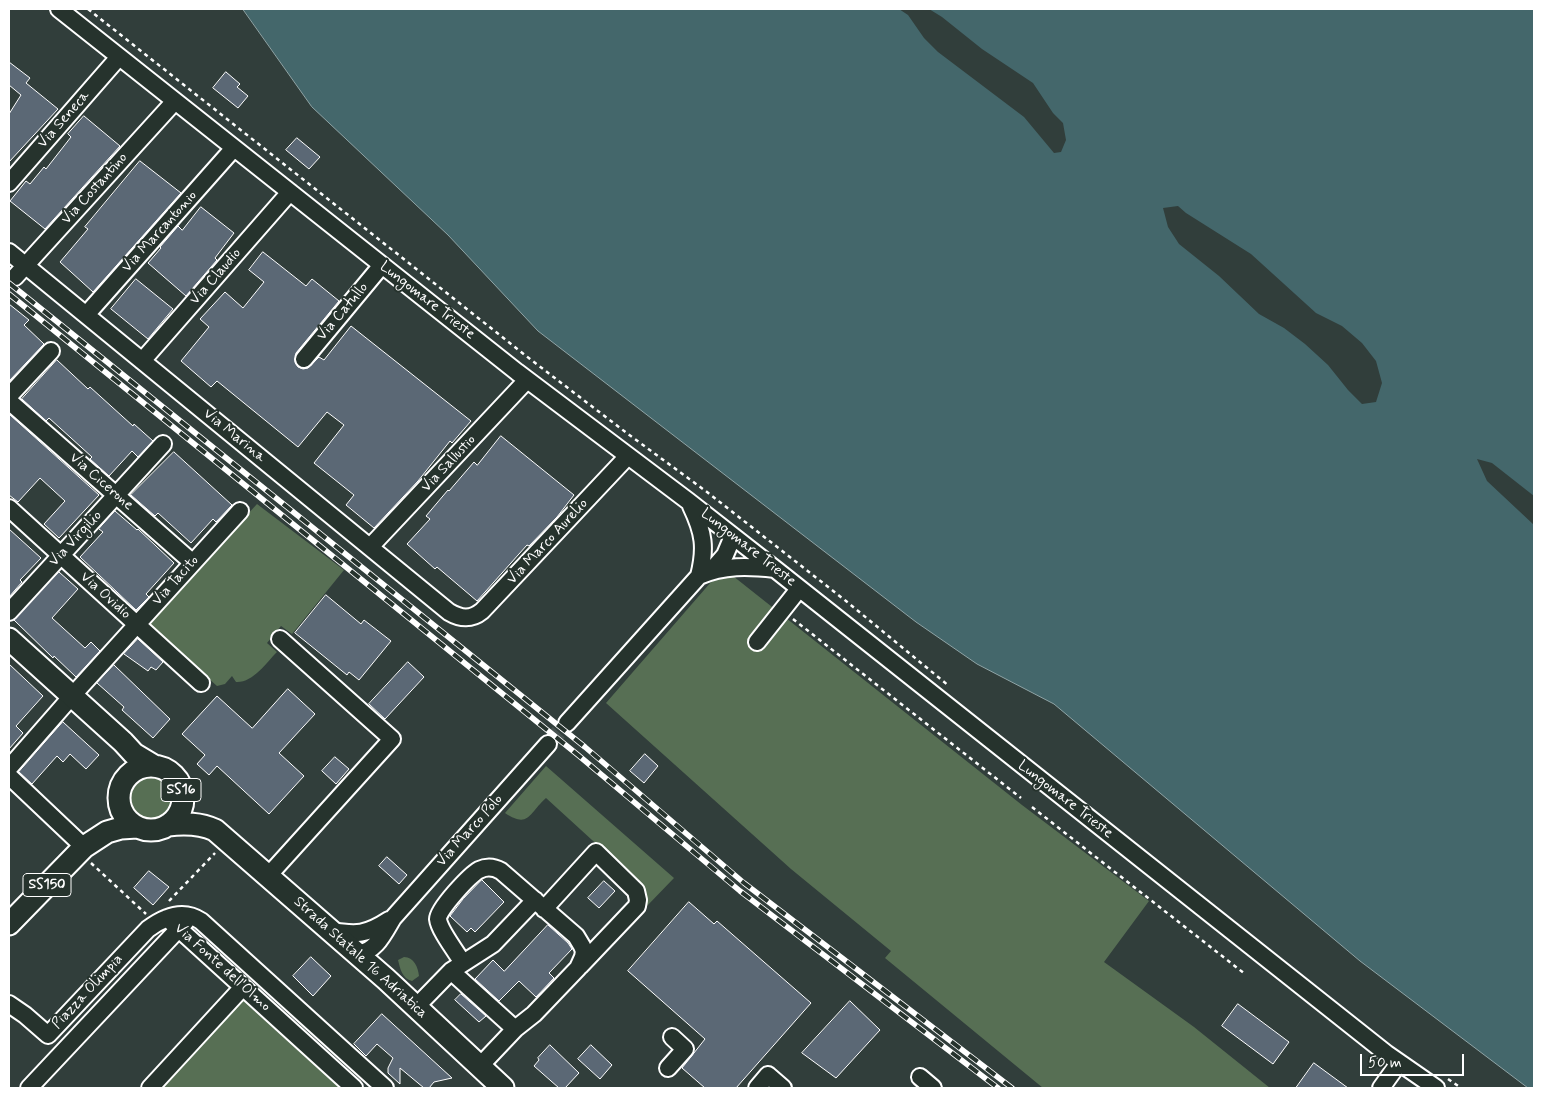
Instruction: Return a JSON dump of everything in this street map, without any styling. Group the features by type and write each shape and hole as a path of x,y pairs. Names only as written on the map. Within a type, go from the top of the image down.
{"main road":[{"name":"SS16","path":"9,639 134,754 154,766 170,772 180,785 182,793 181,808 174,820 168,825 152,830 137,826"},
{"path":"113,734 114,746 120,764 120,806 129,822 137,826"},
{"name":"SS16","path":"121,790 128,776 136,770 145,766 154,766"},
{"name":"SS150","path":"82,850 121,790"},
{"name":"Strada Statale 16 Adriatica","path":"182,793 213,820 215,830"},
{"name":"Strada Statale 16 Adriatica","path":"168,825 190,823 207,826 215,830 357,953 503,1088"},
{"name":"SS150","path":"9,924 82,850 107,832 137,826"}],"street":[{"name":"Lungomare Trieste","path":"59,9 527,380 733,536 1399,1062 1436,1088"},
{"name":"Via Seneca","path":"9,183 119,57"},
{"name":"Via Costantino","path":"20,272 174,101"},
{"name":"Via Marcantonio","path":"86,315 234,148"},
{"name":"Via Claudio","path":"142,361 290,192"},
{"name":"Via Marina","path":"9,252 20,272 86,315 449,612 462,618"},
{"name":"Via Catullo","path":"304,358 382,266"},
{"path":"9,396 51,351"},
{"name":"Via Sallustio","path":"370,547 527,380"},
{"name":"Via Cicerone","path":"9,402 194,563"},
{"name":"Via Virgilio","path":"9,612 163,444"},
{"name":"Via Marco Aurelio","path":"462,618 473,617 482,611 628,456"},
{"path":"688,501 702,530 705,569"},
{"name":"Via Ovidio","path":"9,508 201,683"},
{"name":"Via Tacito","path":"9,768 240,511"},
{"path":"567,723 705,569 725,555 733,536"},
{"path":"705,569 744,566 775,569"},
{"path":"757,642 799,589"},
{"path":"268,876 392,739 280,639"},
{"name":"Via Marco Polo","path":"357,953 369,950 393,918 548,744"},
{"path":"9,776 82,850"},
{"path":"415,1008 457,967 494,944 596,852 636,891 637,906 534,1014 515,1029 480,1067"},
{"path":"515,1029 457,967 439,925 438,917 442,908 474,873 486,868 498,869 579,940 584,952 578,968"},
{"path":"29,1088 171,916"},
{"name":"Via Fonte dell'Olmo","path":"171,916 191,916 201,921 385,1088"},
{"name":"Via Fonte dell'Olmo","path":"171,916 243,988 354,1088"},
{"name":"Piazza Olimpia","path":"9,1004 48,1035 142,935 154,925 171,916"},
{"name":"Via Marco Polo","path":"330,931 364,933 374,930 393,918"},
{"name":"Via Marco Polo","path":"381,936 378,951 379,962 386,979"},
{"path":"150,1088 243,988"},
{"path":"668,1068 685,1049 672,1037"},
{"path":"1381,1088 1399,1062"},
{"path":"756,1088 768,1075 783,1088"},
{"path":"920,1077 933,1088"}],"path":[{"name":"Lungomare Trieste","path":"88,9 522,352 707,492 950,687"},
{"path":"786,614 1021,798"},
{"path":"1032,807 1245,974"},
{"path":"82,850 149,916"},
{"path":"171,916 216,852"}],"green space":[{"path":"257,504 344,570 292,634 281,626 267,643 277,652 254,676 236,682 232,676 225,684 217,686 147,623"},
{"path":"726,576 733,576 1022,805 1149,901 1104,962 1194,1027 1270,1088 1043,1088 885,958 891,951 791,869 606,703 711,582"},
{"path":"546,766 674,878 646,907 646,899 638,882 546,798 532,814 524,819 519,820 505,813"},
{"path":"152,777 167,783 173,798 167,813 152,819 137,813 131,798 137,783"},
{"path":"404,957 413,961 418,969 419,976 412,981 404,976 401,970 398,960"},
{"path":"247,996 348,1088 162,1088"}],"water":[{"path":"243,9 1534,9 1534,1088 1528,1088 1360,961 1054,704 977,664 916,622 538,331 448,235 312,107"}],"pier":[{"path":"899,9 929,9 982,49 1033,83 1053,113 1063,123 1066,140 1061,152 1054,153 1024,117 938,52 924,38 908,15"},
{"path":"1178,206 1251,254 1316,313 1342,326 1362,343 1376,361 1382,383 1376,402 1362,404 1328,365 1305,344 1284,328 1259,314 1219,276 1179,244 1168,227 1163,208"},
{"path":"1477,459 1492,463 1534,496 1534,525 1487,481"}],"building":[{"path":"9,62 30,78 26,83 58,109 9,162 9,114 21,95 9,85"},
{"path":"226,72 240,84 237,87 248,96 238,108 213,88"},
{"path":"84,116 120,146 45,229 10,201 26,181 30,184 44,167 46,169 71,137 68,134"},
{"path":"297,138 320,157 309,169 286,150"},
{"path":"140,161 181,193 93,292 60,262 88,229 85,227"},
{"path":"201,207 234,233 215,258 217,260 186,296 148,263 178,226 182,230"},
{"path":"263,252 306,286 312,279 339,301 296,353 295,362 298,367 308,368 319,357 324,360 351,326 471,421 452,443 450,441 418,481 374,528 346,505 354,495 314,463 344,425 327,412 298,447 217,381 211,387 181,361 209,327 200,319 225,292 243,308 264,282 249,270"},
{"path":"136,279 173,309 148,339 111,309"},
{"path":"9,304 29,320 24,325 44,344 10,380 9,379"},
{"path":"57,360 88,389 90,387 133,426 134,424 153,441 138,457 132,451 109,476 90,459 92,457 49,418 46,421 22,399"},
{"path":"9,414 99,495 59,538 44,524 65,501 40,478 18,502 9,495"},
{"path":"501,436 574,495 557,517 529,546 527,545 477,601 437,567 435,569 407,544 430,519 426,516 448,490 474,462 477,465"},
{"path":"174,452 232,505 216,522 213,519 191,543 158,513 155,516 131,495"},
{"path":"115,511 138,529 174,563 146,594 149,597 136,610 80,557 103,532 99,529"},
{"path":"9,529 41,558 20,580 22,582 9,597"},
{"path":"59,572 78,589 52,618 85,648 91,642 100,651 76,677 54,656 53,658 14,620"},
{"path":"326,595 361,624 364,620 391,641 359,680 349,672 347,675 295,633"},
{"path":"138,639 163,662 156,670 151,667 148,671 124,654"},
{"path":"408,662 424,677 385,719 369,704"},
{"path":"9,664 43,696 16,726 23,733 9,749"},
{"path":"114,665 170,719 153,738 122,710 124,707 97,683"},
{"path":"288,689 315,714 279,753 304,776 269,814 217,766 209,775 197,764 205,755 182,734 217,696 252,728"},
{"path":"63,722 99,755 86,769 70,754 63,762 57,756 32,784 19,772"},
{"path":"645,754 658,766 644,783 630,771"},
{"path":"335,757 349,769 336,784 322,771"},
{"path":"387,857 407,875 399,884 379,866"},
{"path":"149,871 169,887 153,905 134,888"},
{"path":"482,880 504,902 475,932 471,928 467,932 450,916 463,899"},
{"path":"604,881 615,891 599,908 588,898"},
{"path":"689,902 714,924 717,921 811,1003 736,1088 705,1088 682,1068 705,1039 628,971"},
{"path":"548,925 572,949 549,973 554,978 536,997 519,981 499,1001 475,979 493,960 504,971"},
{"path":"311,957 331,976 313,996 293,976"},
{"path":"461,994 486,1016 479,1022 455,1000"},
{"path":"850,1001 880,1030 836,1078 802,1053"},
{"path":"1238,1004 1289,1042 1273,1064 1222,1026"},
{"path":"382,1014 452,1078 434,1082 429,1088 424,1088 400,1068 400,1084 388,1073 388,1068 393,1058 377,1044 366,1056 354,1044"},
{"path":"550,1045 579,1073 565,1088 559,1088 534,1066 539,1060 538,1058"},
{"path":"591,1045 612,1065 600,1079 578,1059"},
{"path":"1314,1063 1348,1088 1296,1088"}],"tunnel":[{"path":"548,744 567,723"}],"railway":[{"path":"9,283 585,747 744,883 1012,1088"},
{"path":"9,294 578,755 740,891 998,1088"}]}
